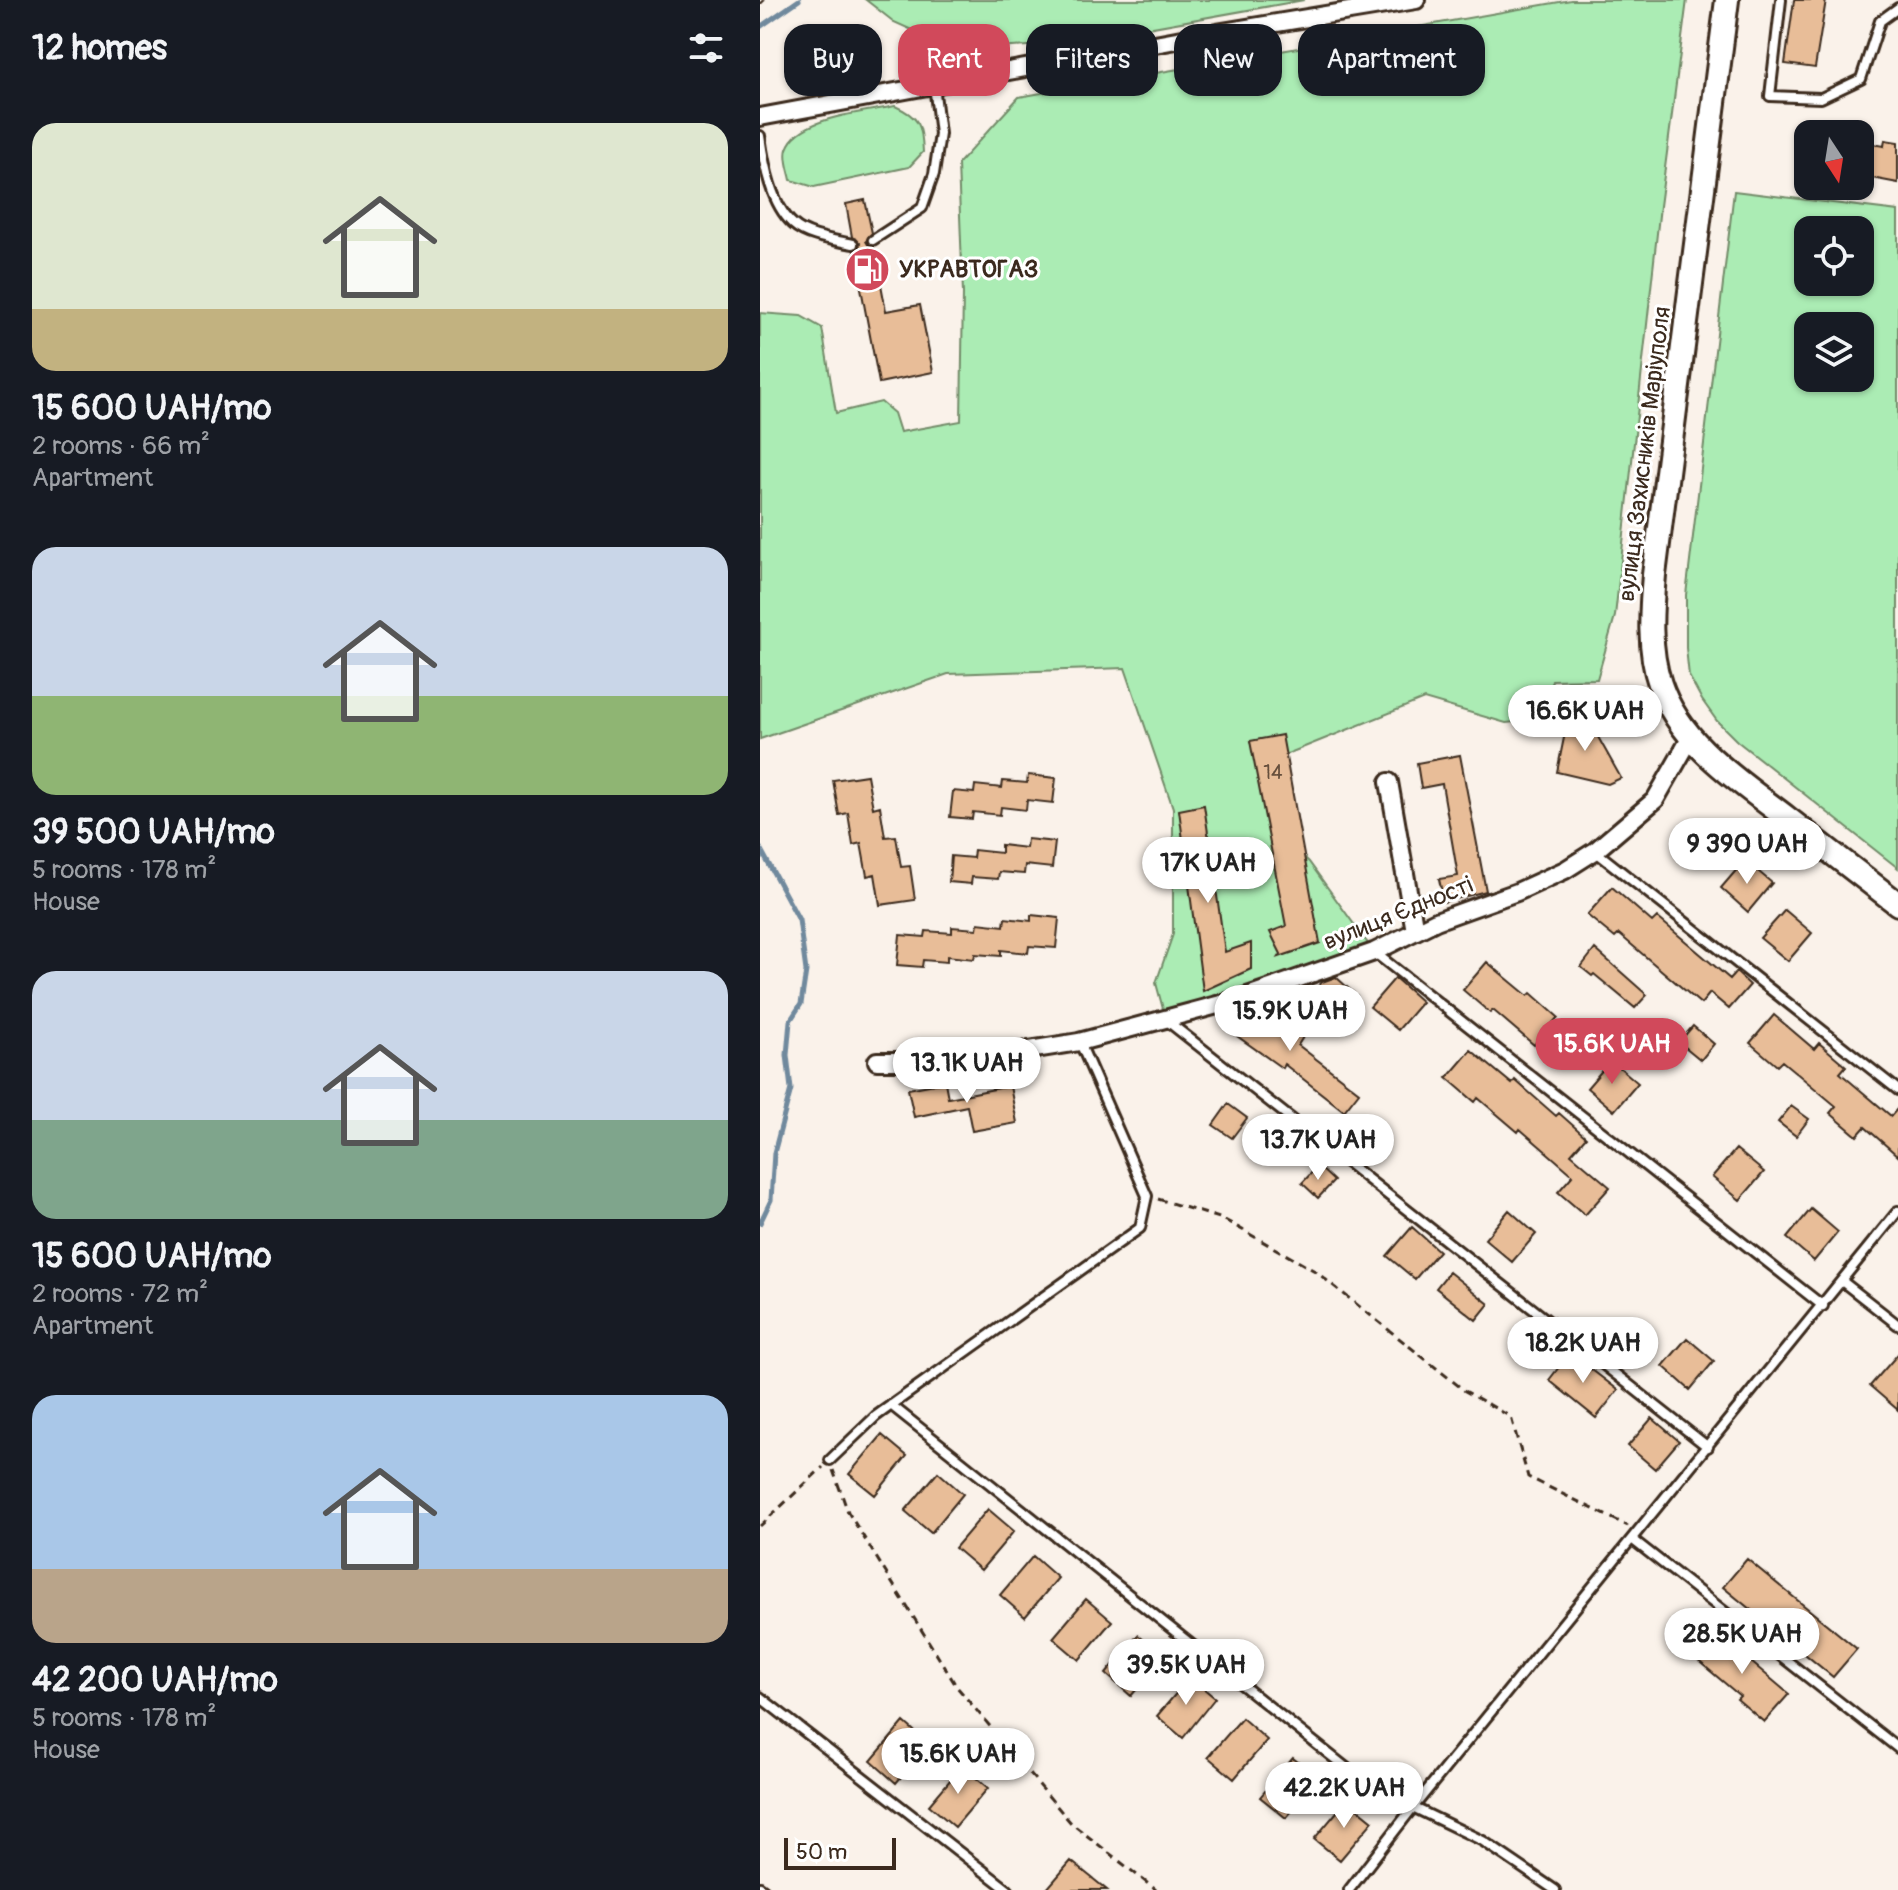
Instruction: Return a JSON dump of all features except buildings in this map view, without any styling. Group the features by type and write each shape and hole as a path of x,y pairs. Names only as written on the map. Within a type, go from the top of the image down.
{"main road":[{"name":"вулиця Захисників Маріуполя","path":"1727,0 1650,617 1659,683 1673,714 1691,737 1728,772 1898,904"}],"street":[{"path":"1010,71 1416,0"},
{"path":"760,117 898,92"},
{"name":"вулиця Єдності","path":"877,1061 960,1061 1079,1042 1249,996 1374,952 1436,921 1517,892 1565,870 1595,851 1655,800 1691,737"},
{"path":"1389,782 1415,931"}],"lane":[{"path":"1781,0 1770,96 1821,98 1861,79 1880,21 1898,8"},
{"path":"873,240 922,208 934,174 940,134 935,96"},
{"path":"760,136 769,179 794,225 820,236 853,244"},
{"path":"1595,851 1898,1090"},
{"path":"1374,952 1823,1306"},
{"path":"1166,1020 1708,1447"},
{"path":"830,1460 876,1416 1140,1228 1147,1196 1079,1042"},
{"path":"1349,1890 1413,1807 1898,1211"},
{"path":"1843,1282 1898,1325"},
{"path":"891,1405 1369,1786 1483,1841 1555,1890"},
{"path":"1635,1536 1898,1748"},
{"path":"760,1697 1008,1890"}],"path":[{"path":"1147,1196 1223,1219 1315,1271 1465,1391 1511,1417 1528,1477 1635,1536"},
{"path":"760,1526 830,1460 848,1512 957,1687 1071,1823 1156,1890"}],"green space":[{"path":"866,0 1304,0 1158,26 1026,24 1026,46 1010,47 1010,24 894,22"},
{"path":"1571,0 1687,0 1660,206 1615,616 1597,679 1552,680 1543,719 1506,723 1424,699 1262,764 1269,823 1309,862 1374,952 1166,1020 1156,983 1173,934 1173,808 1125,668 948,674 760,739 760,313 801,316 822,328 836,413 881,402 894,413 900,432 961,421 963,293 958,164 1019,97 1158,96 1158,73 1174,70 1174,96 1282,96 1282,51 1298,48 1298,96 1485,96 1485,24 1434,24"},
{"path":"895,106 915,119 922,135 923,152 909,167 814,187 791,180 787,149 804,129 834,118"},
{"path":"1734,191 1898,211 1898,868 1737,741 1717,721 1689,676 1686,595"}],"waterway":[{"path":"760,27 799,0"},
{"path":"760,848 799,920 806,971 801,1004 790,1021 787,1055 791,1089 774,1153 771,1200 760,1223"}],"place":[{"name":"УКРАВТОГАЗ","path":"868,269"}]}
